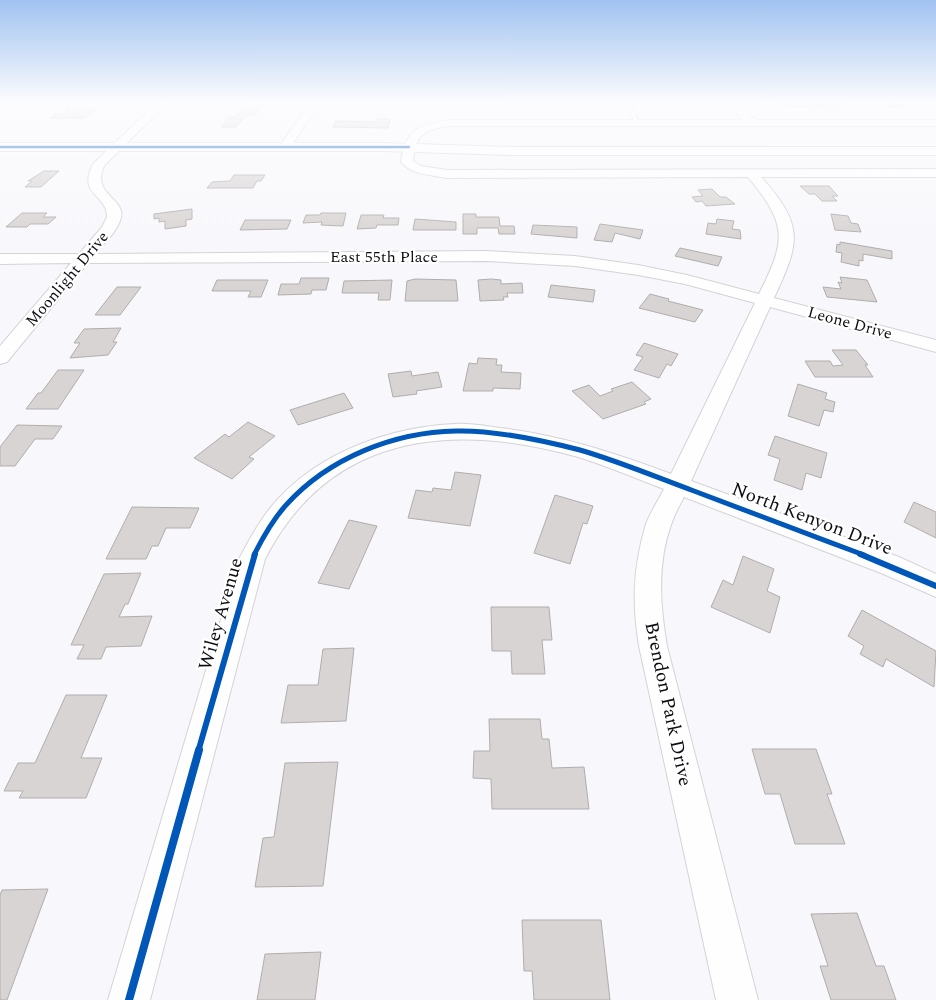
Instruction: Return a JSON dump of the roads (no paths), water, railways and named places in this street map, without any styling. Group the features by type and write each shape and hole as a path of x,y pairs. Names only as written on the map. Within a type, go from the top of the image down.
{"main road":[{"path":"479,150 936,151"}],"street":[{"name":"Moonlight Drive","path":"0,358 109,228 114,217 113,209 93,184 92,178 98,164 112,150"},
{"path":"409,150 409,164 417,170 437,173 936,174"},
{"name":"Brendon Park Drive","path":"737,1000 653,646 649,622 648,580 653,543 658,526 783,260 786,249 787,231 784,218 777,204 752,174"},
{"name":"East 55th Place","path":"0,258 486,256 548,258 652,272 764,300"},
{"name":"Leone Drive","path":"764,300 936,346"},
{"name":"Wiley Avenue","path":"129,1000 248,570 266,531 280,510 298,491 330,467 357,452 405,437 455,431 536,439 567,446 677,484"},
{"name":"North Kenyon Drive","path":"677,484 890,565 936,586"}]}
